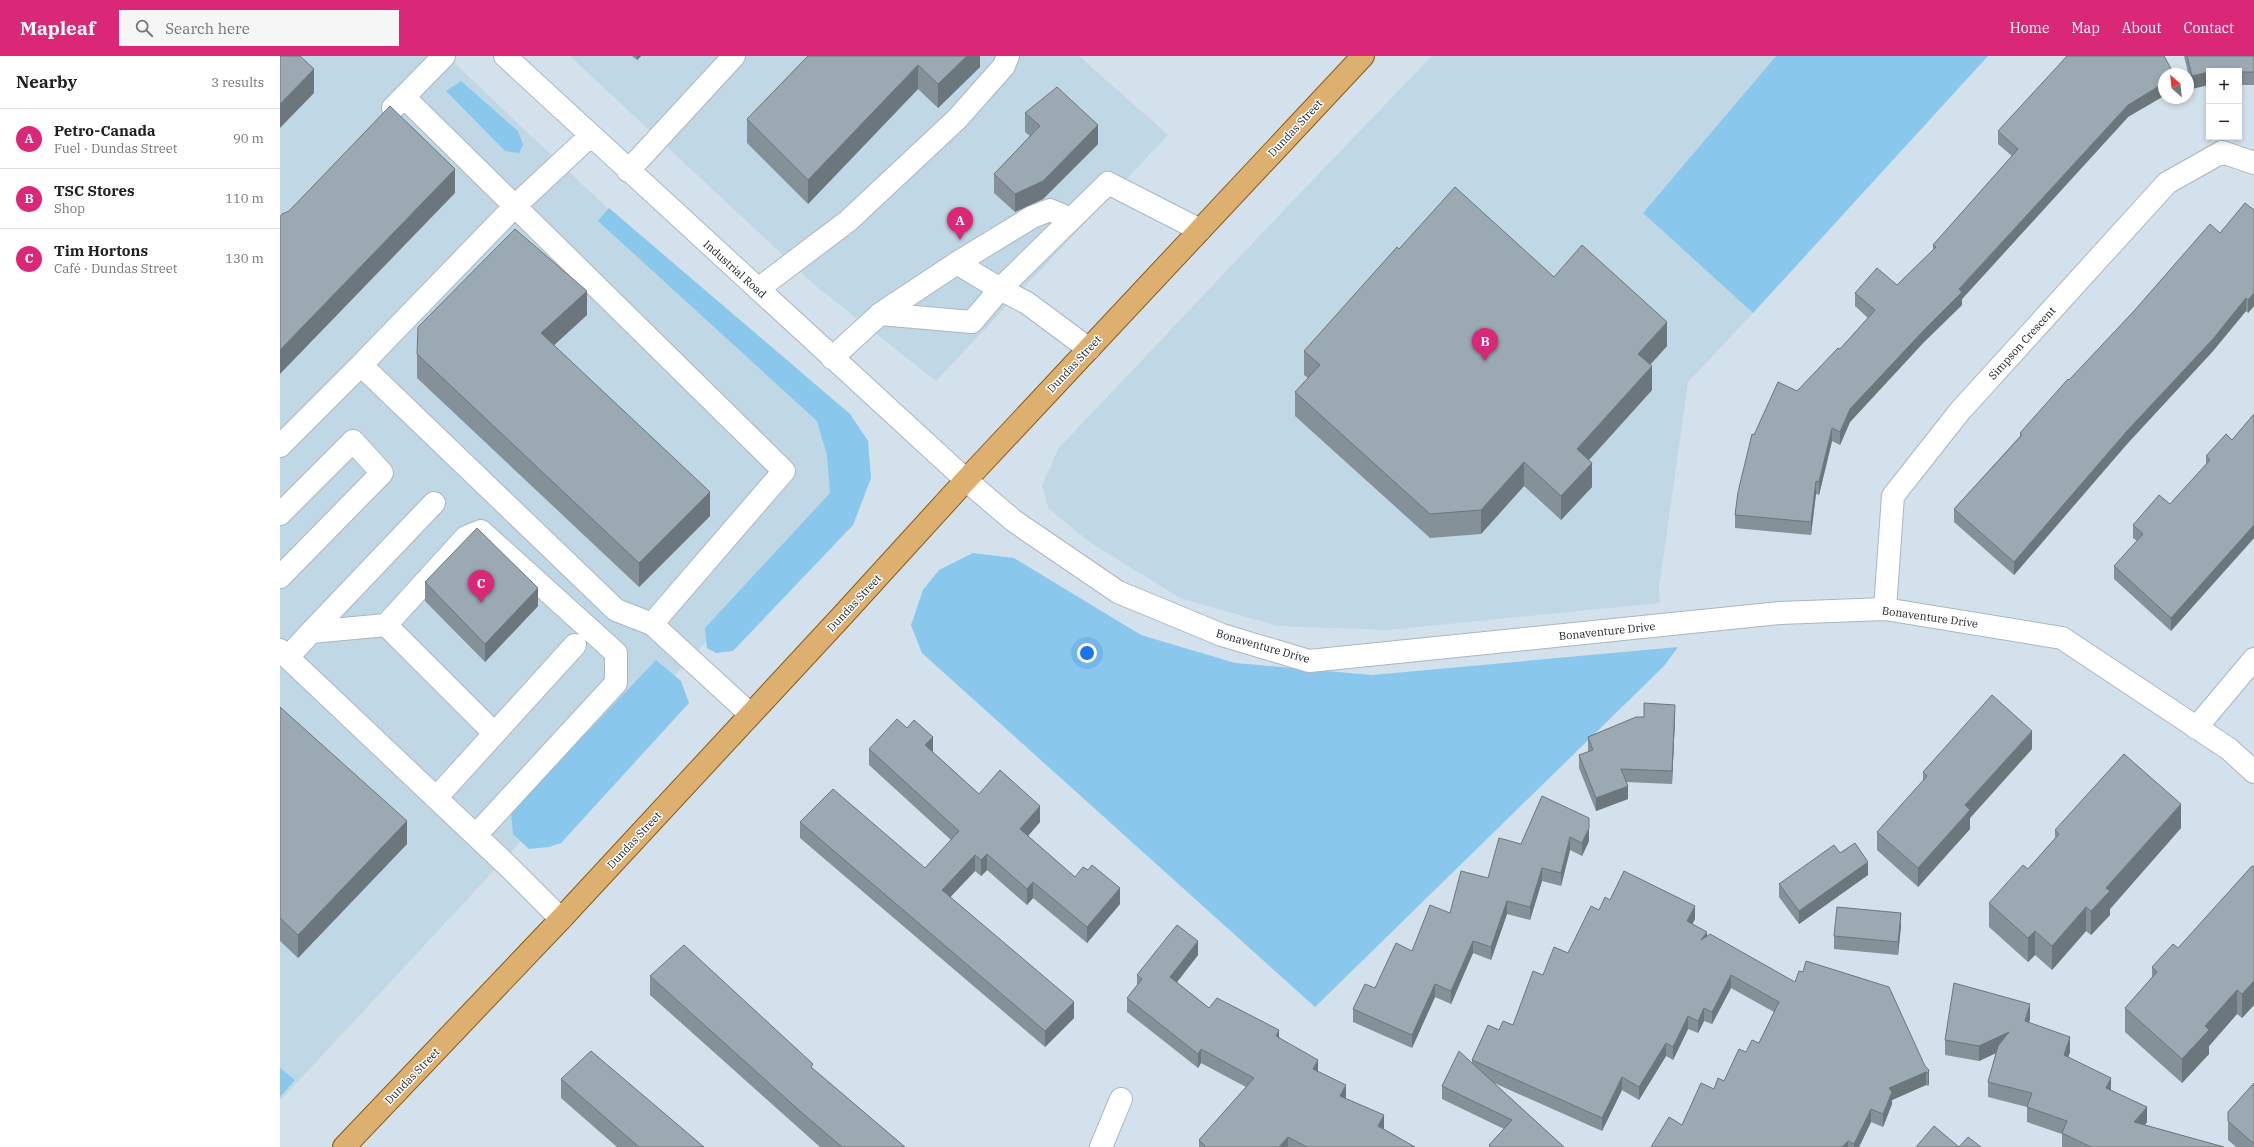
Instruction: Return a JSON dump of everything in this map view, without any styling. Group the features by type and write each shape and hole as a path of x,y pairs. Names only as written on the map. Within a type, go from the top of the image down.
{"main road":[{"name":"Dundas Street","path":"344,1147 561,919 966,480 1362,56"}],"street":[{"path":"377,125 444,56"},
{"name":"Industrial Road","path":"505,56 628,171 966,480"},
{"path":"628,171 734,56"},
{"path":"758,289 848,221 957,119 1004,66 1008,56"},
{"path":"404,97 514,207 784,471 652,624"},
{"path":"280,446 361,365 514,207 590,136"},
{"name":"Simpson Crescent","path":"1885,610 1894,496 1960,411 2167,183 2222,152 2254,163"},
{"path":"880,314 972,322 1000,289 1108,183 1200,230"},
{"path":"832,358 880,314 957,263 1032,217 1050,210 1071,219"},
{"path":"957,263 1000,289 1028,303 1089,349"},
{"path":"361,365 616,610 652,624 750,714"},
{"path":"280,514 353,441 382,473 280,577"},
{"name":"Bonaventure Drive","path":"966,480 1014,521 1118,592 1222,635 1309,661 1780,613 1885,610 2062,638 2229,749 2254,772"},
{"path":"434,503 311,632 284,653 476,835 561,919"},
{"path":"311,632 386,625 466,537 481,531 616,653 616,684 476,835"},
{"path":"386,625 494,733"},
{"path":"436,798 575,645"},
{"path":"2196,728 2254,659"},
{"path":"1101,1147 1121,1099"}],"shaded area":[{"path":"280,56 447,56 840,429 843,494 280,1101"},
{"path":"570,56 1079,56 1168,135 936,381 817,287"},
{"path":"1432,56 1776,56 1643,213 1753,313 1688,382 1659,588 1660,603 1388,630 1278,626 1180,598 1091,543 1049,509 1042,486 1058,449"},
{"path":"1776,56 1988,56 1753,313 1643,213"},
{"path":"461,81 518,131 523,145 519,153 505,151 446,91"},
{"path":"609,208 850,414 868,441 871,478 853,525 733,651 716,653 707,648 705,628 830,493 827,455 817,421 598,221"},
{"path":"973,553 1014,558 1141,635 1235,663 1372,675 1678,647 1664,666 1315,1007 922,653 911,625 923,590 939,570"},
{"path":"656,660 681,681 689,703 561,843 549,847 529,849 513,834 511,812"},
{"path":"280,1068 295,1080 280,1097"}],"building":[{"path":"280,56 300,56 314,69 280,104"},
{"path":"808,56 967,56 938,84 918,65 808,180 747,119"},
{"path":"2067,56 2164,56 2171,68 2158,68 2158,87 2128,105 1959,289 1962,292 1850,409 1840,432 1832,428 1819,482 1816,481 1811,522 1735,515 1738,492 1752,434 1754,435 1778,382 1797,391 1838,348 1840,349 1875,310 1855,293 1877,268 1897,285 1936,247 1933,245 2018,149 1998,131"},
{"path":"2187,56 2254,56 2254,72 2242,72 2242,68 2206,68 2206,73 2194,76 2194,68 2190,68"},
{"path":"1057,87 1098,125 1043,181 1015,194 994,174 1040,126 1025,113"},
{"path":"390,106 455,169 280,350 280,217 282,214 289,211"},
{"path":"1455,187 1554,277 1582,245 1667,322 1638,354 1652,366 1577,449 1592,463 1561,496 1524,462 1481,510 1430,514 1295,392 1320,365 1304,351 1397,247 1399,249"},
{"path":"2245,203 2254,210 2254,293 2248,300 2246,298 2213,339 2127,431 2014,562 1954,509 2022,435 2020,433 2068,379 2069,380 2134,311 2210,224 2220,233"},
{"path":"515,229 587,291 541,333 710,492 639,563 417,354 418,327"},
{"path":"2254,414 2254,525 2171,618 2114,566 2143,534 2133,525 2159,495 2170,504 2210,460 2206,456 2226,434 2232,440"},
{"path":"477,528 538,588 485,644 425,582"},
{"path":"1992,695 2032,731 1965,805 1970,810 1918,868 1877,832 1927,776 1923,772"},
{"path":"1644,703 1675,705 1672,771 1621,769 1628,786 1596,798 1579,755 1593,750 1588,737 1636,717 1644,717"},
{"path":"280,707 407,821 298,935 280,918"},
{"path":"897,719 907,728 914,720 933,737 925,745 979,794 1000,770 1040,806 1020,829 1075,877 1083,867 1088,870 1092,865 1120,888 1087,927 1033,882 1027,889 987,854 981,860 975,855 942,890 1074,1002 1045,1031 800,822 833,789 925,868 959,831 869,749"},
{"path":"2124,754 2181,804 2106,888 2110,891 2091,911 2086,907 2052,946 2035,931 2028,938 1989,903 2023,865 2028,869 2059,834 2055,830"},
{"path":"1542,796 1589,818 1589,828 1582,843 1570,837 1561,873 1542,868 1530,907 1507,901 1491,947 1473,941 1451,991 1435,984 1412,1035 1353,1009 1365,984 1375,988 1396,943 1412,951 1430,905 1450,913 1461,871 1488,878 1499,838 1521,844"},
{"path":"1855,843 1868,862 1799,911 1779,884 1834,845 1840,853"},
{"path":"2252,866 2254,867 2254,981 2242,994 2237,990 2205,1026 2209,1030 2182,1059 2125,1008 2157,972 2152,967 2173,944 2178,948"},
{"path":"1624,871 1695,906 1687,921 1707,932 1701,940 1710,934 1795,982 1799,971 1803,972 1806,961 1889,987 1925,1066 1929,1070 1928,1073 1926,1072 1889,1088 1892,1092 1883,1114 1871,1109 1854,1144 1848,1141 1842,1147 1651,1147 1669,1117 1682,1125 1701,1083 1714,1089 1718,1078 1724,1081 1739,1049 1746,1052 1752,1040 1759,1043 1779,1002 1731,975 1712,1012 1704,1008 1698,1021 1688,1016 1673,1047 1666,1043 1639,1087 1622,1077 1602,1118 1472,1060 1488,1025 1499,1030 1503,1021 1513,1025 1533,971 1543,975 1554,947 1568,953 1591,906 1599,910 1605,897 1610,900"},
{"path":"1837,907 1901,913 1898,942 1834,936"},
{"path":"1177,925 1198,941 1170,977 1209,1008 1217,998 1279,1030 1276,1036 1318,1060 1313,1069 1346,1085 1340,1096 1384,1115 1378,1126 1415,1147 1307,1147 1288,1137 1279,1147 1204,1147 1205,1146 1199,1140 1254,1078 1201,1049 1198,1054 1127,998 1142,979 1137,975"},
{"path":"684,945 813,1064 811,1067 905,1147 842,1147 650,976"},
{"path":"1954,983 2030,1004 2025,1021 2070,1037 2064,1055 2111,1078 2106,1088 2147,1107 2134,1122 2224,1147 2091,1147 2062,1133 2067,1121 2027,1107 2032,1093 1988,1082 1998,1046 2009,1032 1979,1046 1945,1040"},
{"path":"591,1051 704,1147 639,1147 561,1079"},
{"path":"1459,1051 1564,1147 1492,1147 1489,1145 1512,1120 1442,1086"},
{"path":"2254,1083 2254,1144 2228,1121 2228,1112"},
{"path":"1934,1126 1959,1147 1916,1147"},
{"path":"1968,1137 1981,1147 1959,1147"}],"place":[{"name":"Petro-Canada","path":"960,240"},
{"name":"TSC Stores","path":"1485,361"},
{"name":"Tim Hortons","path":"481,603"}]}
